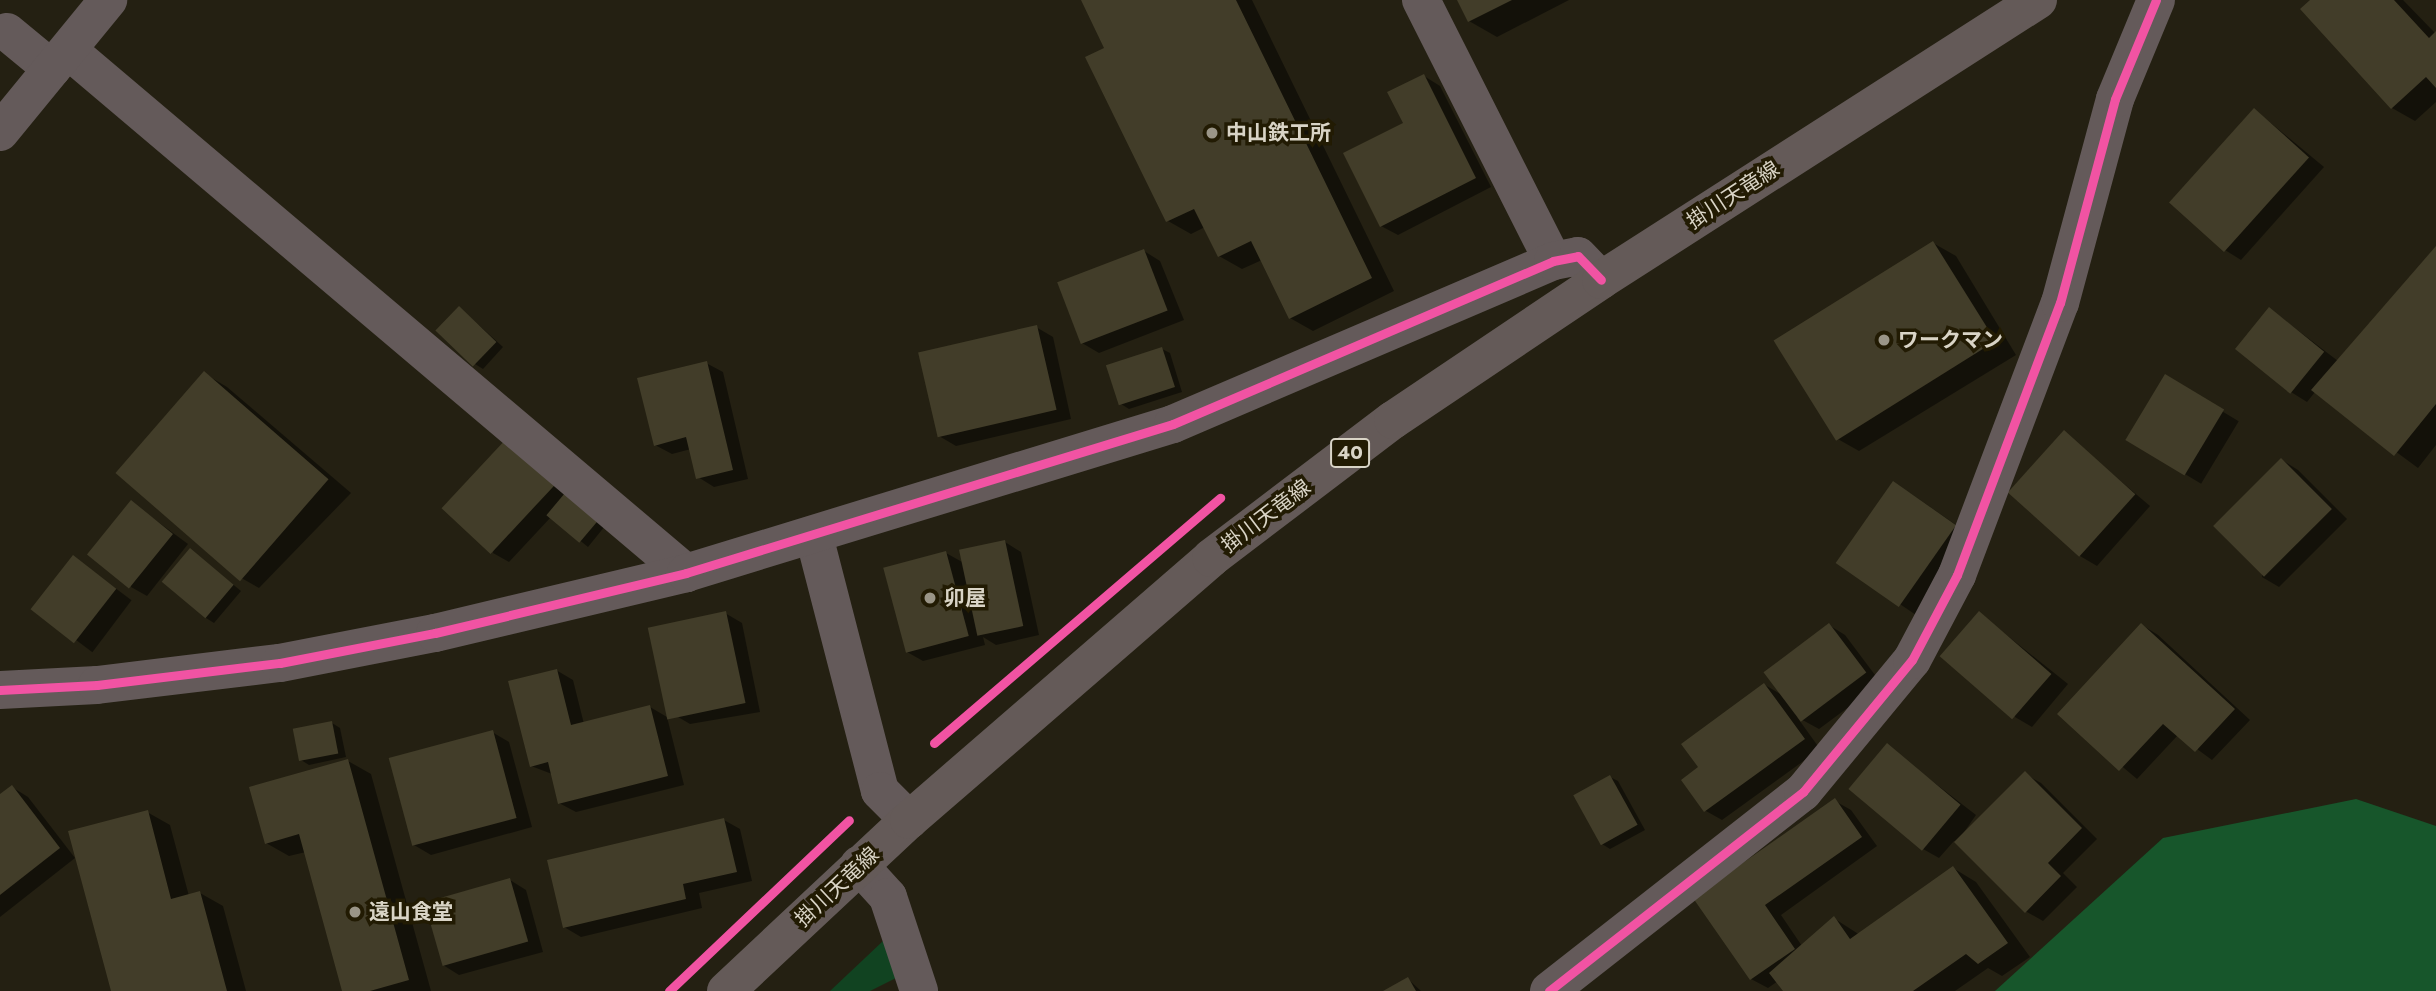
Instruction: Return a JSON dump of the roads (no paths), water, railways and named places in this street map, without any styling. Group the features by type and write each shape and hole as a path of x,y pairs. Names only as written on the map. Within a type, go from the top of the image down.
{"main road":[{"name":"掛川天竜線","path":"726,991 909,820 1211,558 1393,420 1601,280 2038,0"}],"street":[{"path":"0,132 108,0"},
{"path":"1422,0 1553,261"},
{"path":"1549,991 1803,792 1912,660 1957,575 2060,303 2115,99 2156,0"},
{"path":"7,32 60,60 686,573"},
{"path":"0,690 97,685 280,663 435,633 686,573 1173,424 1553,261 1578,256 1601,280"},
{"path":"814,536 880,791 909,820"},
{"path":"859,865 888,897 919,991"}],"place":[{"name":"中山鉄工所","path":"1212,133"},
{"name":"ワークマン","path":"1884,340"},
{"name":"卯屋","path":"930,598"},
{"name":"遠山食堂","path":"355,912"}]}
